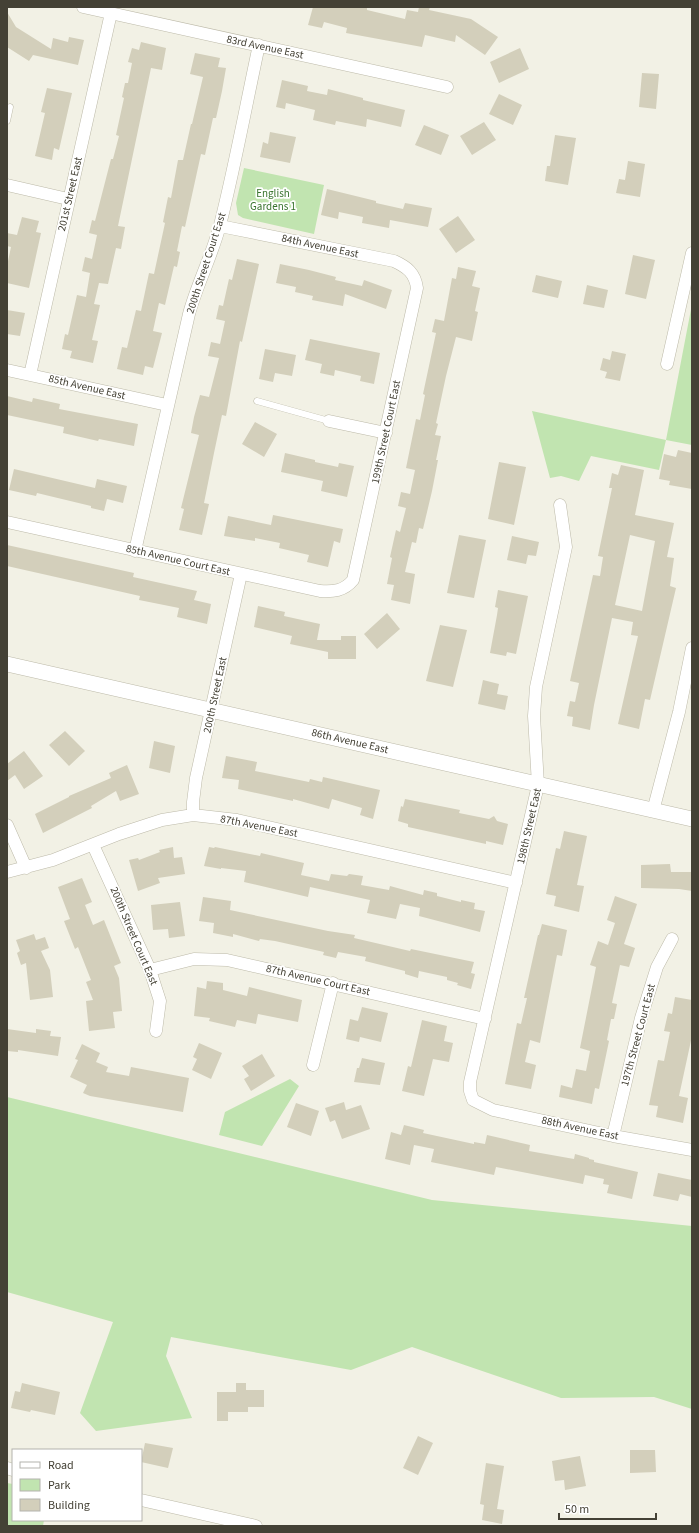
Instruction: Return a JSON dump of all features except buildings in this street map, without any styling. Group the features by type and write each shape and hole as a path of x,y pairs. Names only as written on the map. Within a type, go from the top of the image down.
{"street":[{"name":"83rd Avenue East","path":"83,7 447,87"},
{"name":"201st Street East","path":"30,375 68,199 111,13"},
{"name":"200th Street Court East","path":"135,551 167,405 194,293 206,268 220,226 259,46"},
{"path":"7,185 68,199"},
{"name":"84th Avenue East","path":"220,226 394,261 404,266 414,276"},
{"path":"667,364 692,253"},
{"name":"199th Street Court East","path":"348,586 355,573 417,288 414,276"},
{"name":"85th Avenue East","path":"7,370 167,405"},
{"path":"329,421 386,433"},
{"name":"198th Street East","path":"472,1097 470,1082 538,785 534,716 536,687 566,546 560,506"},
{"name":"85th Avenue Court East","path":"7,522 320,591 340,590 348,586"},
{"name":"200th Street East","path":"193,815 196,778 212,710 240,574"},
{"path":"653,811 687,694 692,648"},
{"name":"86th Avenue East","path":"7,664 692,819"},
{"name":"87th Avenue East","path":"7,872 53,860 144,825 162,820 193,815 237,820 516,883"},
{"path":"7,825 26,868"},
{"name":"200th Street Court East","path":"93,845 150,970 160,1001 156,1031"},
{"name":"197th Street Court East","path":"613,1136 641,1018 656,967 672,939"},
{"name":"87th Avenue Court East","path":"150,970 194,959 227,960 333,983 485,1019"},
{"path":"313,1065 333,983"},
{"name":"88th Avenue East","path":"472,1097 478,1104 493,1110 613,1136 692,1150"},
{"path":"142,1500 256,1526"}],"lane":[{"path":"7,121 10,107"},
{"path":"257,401 329,421"}],"green space":[{"name":"English Gardens 1","path":"244,168 324,185 314,234 243,218 238,215 236,203"},
{"path":"692,304 692,445 666,440"},
{"path":"532,411 666,440 659,470 591,456 579,481 561,476 550,478"},
{"path":"290,1079 299,1086 262,1146 219,1135 225,1112"},
{"path":"7,1097 432,1200 692,1226 692,1409 654,1397 561,1398 412,1347 351,1370 171,1337 166,1356 192,1418 96,1431 80,1413 113,1322 7,1292"},
{"path":"7,1483 12,1484 12,1521 44,1521 43,1526 7,1526"}]}
